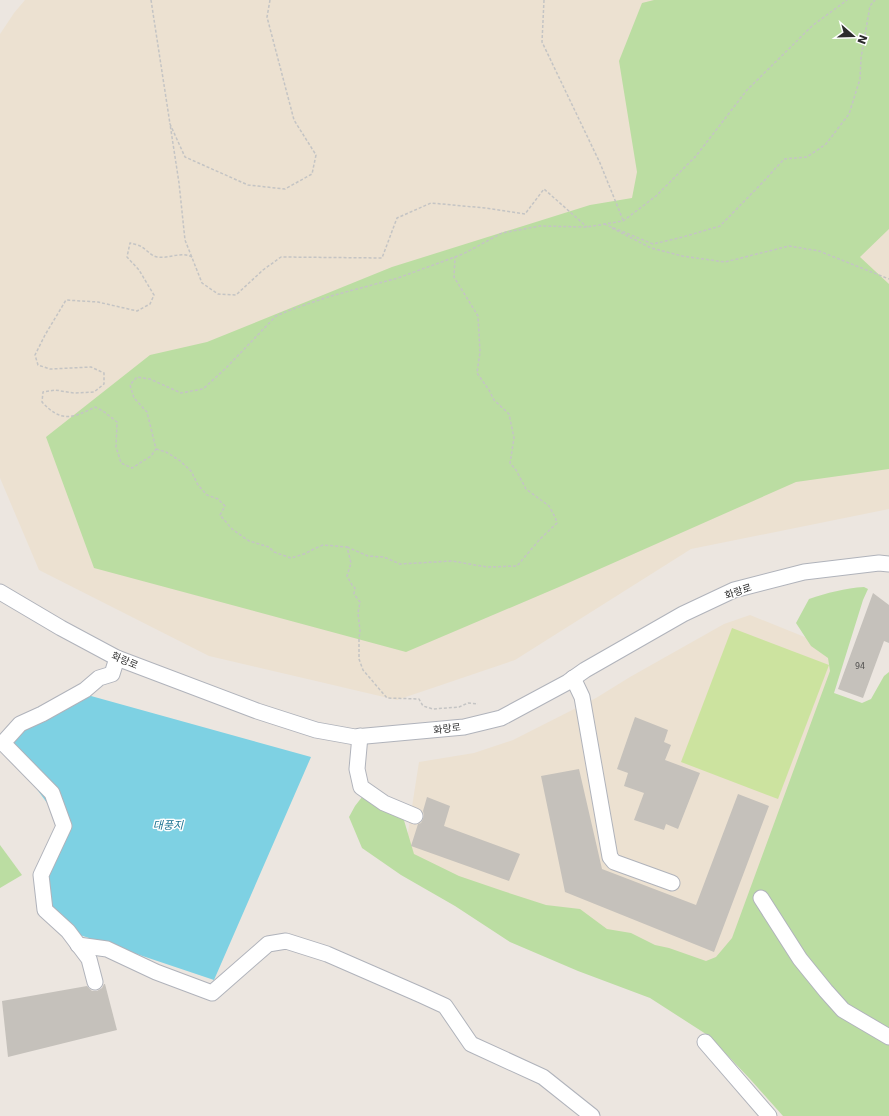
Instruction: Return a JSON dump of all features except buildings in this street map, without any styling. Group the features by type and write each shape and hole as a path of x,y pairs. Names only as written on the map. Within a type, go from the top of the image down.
{"street":[{"name":"화랑로","path":"0,592 61,628 118,658 257,711 316,730 355,737 464,727 501,718 683,614 734,590 804,572 879,563 889,564"},
{"path":"95,982 89,959 68,931 45,910 41,875 64,826 52,793 1,742 20,724 42,714 85,690 99,678 112,674 118,658"},
{"path":"573,678 582,697 610,857 614,862 672,883"},
{"path":"360,736 357,769 361,787 384,803 415,816"},
{"path":"761,898 800,959 843,1010 889,1037"},
{"path":"78,945 107,949 156,972 212,993 268,944 286,941 328,954 444,1006 472,1044 543,1077 592,1116"},
{"path":"705,1042 769,1116"}],"path":[{"path":"151,0 179,183 185,240 202,283 218,294 236,295 263,270 281,257 382,258 397,218 431,202 525,214 544,189 587,227"},
{"path":"170,124 185,156 248,185 285,189 312,174 316,155 294,120 267,17 270,0"},
{"path":"544,0 542,42 600,163 623,220"},
{"path":"192,257 187,255 156,257 141,246 130,243 127,257 139,270 154,295 150,304 137,311 98,302 66,300 35,355 38,365 50,369 91,367 104,373 104,384 94,392 74,393 55,390 43,392 42,402 49,410 62,417 77,415 95,407 103,411 117,422 116,447 121,463 132,468 151,456 156,449 147,412 134,398 130,385 138,377 150,379 181,393 203,389 226,369 276,316 331,296 398,278 463,254 502,233 540,226 587,227 623,220 656,196 696,156 747,90 812,26 847,0"},
{"path":"603,224 653,244 720,226 784,159 807,157 826,144 849,114 860,79 861,58 870,6 875,0"},
{"path":"603,224 651,248 682,256 725,262 789,246 819,252 889,278"},
{"path":"156,449 166,452 179,460 191,471 198,485 207,495 218,499 225,506 220,515 232,529 249,541 269,547 274,552 291,558 323,545 347,547 368,556 384,557 400,564 452,561 487,567 517,566 540,539 557,523 549,506 526,489 516,470 510,463 514,438 509,414 494,400 477,373 480,352 478,316 454,278 455,257"},
{"path":"347,547 351,563 347,576 355,588 354,594 360,602 358,613 360,631 359,659 363,670 387,698 419,699 423,706 433,709 459,707 468,703 478,704"}],"shaded area":[{"path":"25,0 889,0 889,509 691,549 515,660 397,700 209,656 39,570 0,478 0,34"},
{"path":"750,615 822,644 838,666 720,979 404,858 419,762 474,753 513,740 596,698 724,624"}],"green space":[{"path":"654,0 889,0 889,229 860,257 889,284 889,469 796,482 559,587 406,652 94,568 46,437 150,355 207,342 392,267 590,205 632,198 637,172 619,61 642,3"},
{"path":"864,587 868,589 863,600 834,693 862,703 871,699 884,676 889,672 889,1116 783,1116 709,1036 650,998 578,971 510,942 455,906 401,875 362,848 349,817 362,797 380,794 403,817 414,854 459,876 546,905 580,909 607,929 631,933 655,945 669,948 706,961 716,957 732,938 830,671 828,658 811,646 796,623 809,599 836,591"},
{"path":"732,628 829,665 778,799 681,762"},
{"path":"0,845 22,875 0,888"}],"water":[{"name":"대풍지","path":"73,691 311,757 214,980 68,931 45,910 41,875 64,826 3,743"}]}
